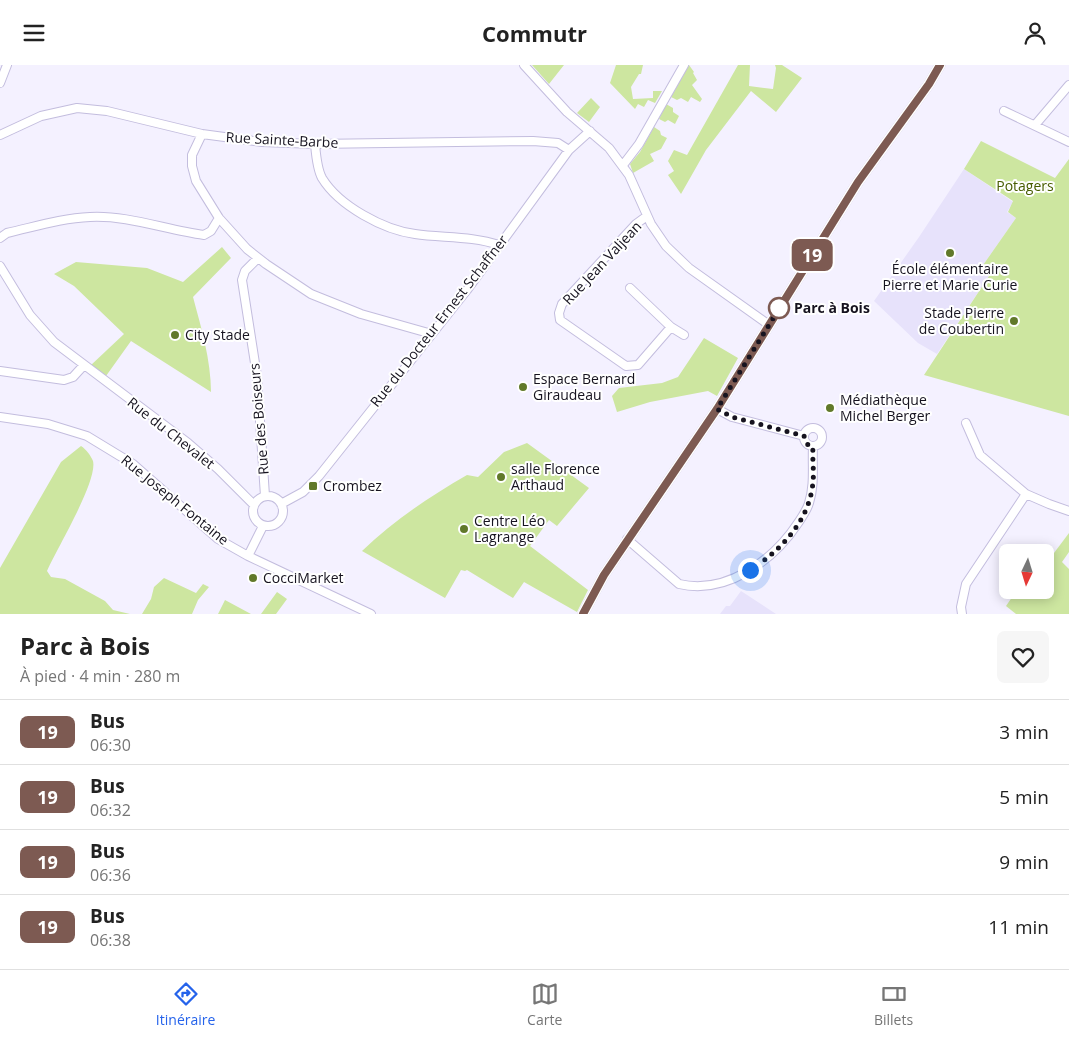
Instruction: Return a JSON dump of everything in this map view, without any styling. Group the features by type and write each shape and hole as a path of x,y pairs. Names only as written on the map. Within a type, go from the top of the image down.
{"street":[{"path":"0,83 7,65"},
{"path":"524,65 567,112 609,148 623,165 647,216 666,246 689,268 769,325"},
{"path":"623,165 639,144 684,65"},
{"path":"583,614 604,575 717,409 858,182 929,84 940,65"},
{"path":"1035,125 1069,85"},
{"name":"Rue Sainte-Barbe","path":"0,135 41,116 77,108 107,111 202,134 262,142 315,144 532,141 558,143 569,150"},
{"path":"1004,111 1069,142"},
{"name":"Rue du Docteur Ernest Schaffner","path":"281,504 303,492 320,476 432,334 569,150 590,131"},
{"path":"202,134 192,155 192,166 196,181 219,218 247,249 312,294 361,314 432,334"},
{"path":"315,144 321,177 341,199 358,212 389,226 414,234 485,241 499,245"},
{"name":"Rue Jean Valjean","path":"647,216 636,224 562,304 558,313 560,321 626,366 638,365 671,327"},
{"path":"0,238 7,233 61,220 91,217 115,218 204,235 211,231 219,218"},
{"name":"Rue des Boiseurs","path":"258,258 245,271 242,280 257,376 265,496"},
{"name":"Rue du Chevalet","path":"0,266 30,315 54,342 188,443 218,469 254,505"},
{"path":"630,288 671,327 684,335"},
{"path":"0,371 64,381 74,377 84,365"},
{"path":"717,409 732,417 804,436"},
{"name":"Rue Joseph Fontaine","path":"0,417 48,424 87,436 133,464 218,539 248,556 371,614"},
{"path":"966,423 980,455 1026,493 1049,505 1069,511"},
{"path":"814,428 820,432 821,441 819,445 813,447 807,444 804,436 807,431 814,428"},
{"path":"628,539 679,584 691,587 707,585 728,581 743,574 774,552 791,534 805,511 813,483 813,447"},
{"path":"962,614 966,584 1026,493"},
{"path":"265,496 274,497 281,504 283,513 280,521 272,526 263,526 258,523 253,515 254,505 258,499 265,496"},
{"path":"248,556 263,526"}],"shaded area":[{"name":"École élémentaire Pierre et Marie Curie","path":"964,169 1013,202 1007,212 1016,218 981,268 989,276 937,354 918,343 874,301"},
{"path":"741,591 776,614 720,614 726,606 730,606"}],"green space":[{"path":"532,65 564,65 549,84"},
{"path":"616,65 643,65 641,74 639,74 631,87 633,99 653,98 653,91 662,91 655,103 648,100 644,107 638,104 635,109 610,83"},
{"path":"689,65 697,80 692,85 702,99 700,102 691,97 688,102 681,98 677,100 671,97"},
{"path":"738,65 750,65 749,86 773,89 775,65 782,65 802,78 776,112 751,91 706,150 681,194 668,175 674,171 668,161 674,150 687,155"},
{"path":"591,98 600,107 589,122 577,113"},
{"path":"666,104 673,108 673,112 679,116 675,124 668,120 665,122 659,119"},
{"path":"654,127 660,131 661,135 667,138 661,149 650,154 654,161 633,173 630,164 640,152"},
{"name":"Stade Pierre de Coubertin","path":"981,141 1055,178 1069,159 1069,416 924,375 989,276 981,268 1016,218 1008,212 1013,201 964,169"},
{"path":"222,247 231,258 193,297 207,356 211,392 131,341 106,376 90,366 124,334 74,286 54,274 76,262 147,268 183,282"},
{"path":"704,338 738,358 717,396 708,391 650,402 617,412 612,396 619,388 662,383 678,377"},
{"name":"Centre Léo Lagrange","path":"527,443 589,488 557,526 549,520 530,546 588,590 577,612 524,582 513,598 467,570 461,570 445,598 362,551 386,530 425,501 467,475 478,477 504,452"},
{"path":"81,446 93,461 93,471 83,499 47,571 51,577 65,579 105,601 113,610 130,614 0,614 0,568 61,462"},
{"path":"1069,533 1069,552 1062,562 1069,569 1069,614 1016,614 1006,606 1011,599 1054,599 1054,553"},
{"path":"164,578 196,593 203,584 209,587 198,600 192,614 142,614 151,599 154,587"},
{"path":"277,592 287,599 276,614 261,614"},
{"path":"225,600 251,614 218,614"}],"bus line":[{"name":"19","path":"583,614 604,575 717,409 858,182 929,84 940,65"}],"place":[{"name":"École élémentaire Pierre et Marie Curie","path":"950,253"},
{"name":"Parc à Bois","path":"779,308"},
{"name":"Stade Pierre de Coubertin","path":"1014,321"},
{"name":"City Stade","path":"175,335"},
{"name":"Espace Bernard Giraudeau","path":"523,387"},
{"name":"Médiathèque Michel Berger","path":"830,408"},
{"name":"salle Florence Arthaud","path":"501,477"},
{"name":"Crombez","path":"313,486"},
{"name":"Centre Léo Lagrange","path":"464,529"},
{"name":"CocciMarket","path":"253,578"}],"route":[{"path":"750,570 774,552 791,534 808,505 814,475 813,447 805,442 804,436 732,417 717,409 782,304 779,308"}],"park label":[{"name":"Potagers","path":"1025,186"}]}
